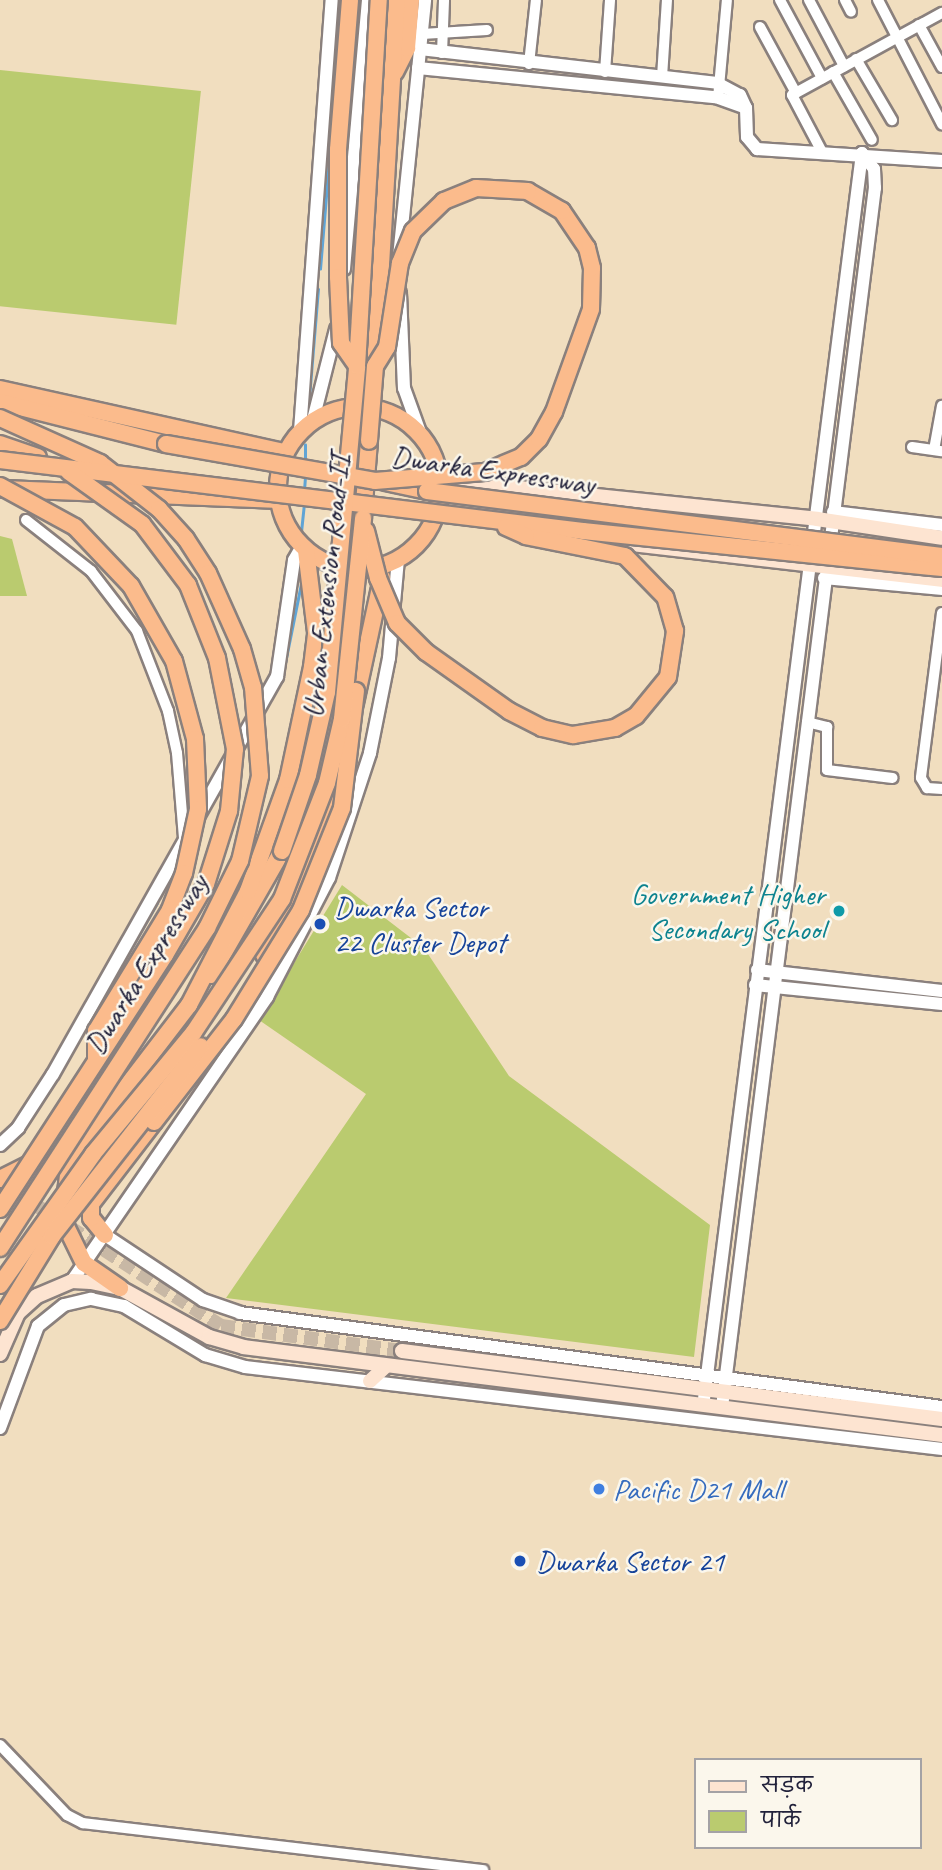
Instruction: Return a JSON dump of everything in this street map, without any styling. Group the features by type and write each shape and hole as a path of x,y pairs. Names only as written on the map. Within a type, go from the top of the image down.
{"highway":[{"path":"350,0 338,150 338,277 341,343 357,366"},
{"name":"Urban Extension Road-II","path":"189,1005 227,953 282,851 308,775 327,692 357,366 379,0"},
{"name":"Urban Extension Road-II","path":"0,1285 78,1190 194,1032 282,899 327,783 354,640 375,366 397,0"},
{"path":"392,78 407,48 411,0"},
{"path":"375,366 387,347 400,263 413,231 444,201 476,188 510,187 545,199 577,228 592,268 591,309 554,412 539,439 521,457 485,472 376,481"},
{"path":"0,388 285,452"},
{"name":"Dwarka Expressway","path":"0,402 166,444 376,481 520,504 942,556"},
{"path":"346,407 366,407 405,421 422,438 440,480 434,520 425,536 392,563 343,569 304,548 283,519 278,500 278,475 285,452 300,431 313,420 346,407"},
{"name":"Dwarka Expressway","path":"0,418 100,463 159,509 187,539 208,573 242,649 253,687 260,776 240,861 207,928 0,1248"},
{"name":"Dwarka Expressway","path":"0,444 81,478 142,524 166,554 204,619 227,696 235,749 229,811 206,884 0,1209"},
{"name":"Dwarka Expressway","path":"0,460 491,520 942,568"},
{"path":"0,488 278,500"},
{"path":"0,488 75,527 131,586 174,661 195,738 198,809 184,873 170,910 96,1031 96,1060"},
{"path":"363,519 378,578 397,623 458,676 526,721 558,734 591,735 636,716 668,677 673,653 675,631 659,588 625,556 526,536 491,520"},
{"path":"120,1288 84,1263 62,1220 78,1190 90,1134 189,1005 248,891 288,780 316,632 304,548"},
{"path":"0,1321 78,1190 205,1040 264,955 299,890 331,805 392,563"},
{"path":"78,1190 154,1122 251,994 301,910 325,856 341,808 351,750 359,660 354,640"},
{"path":"0,1179 90,1134"},
{"path":"78,1190 91,1218 105,1235"}],"main road":[{"path":"440,480 827,518 942,538"},
{"path":"434,520 809,565 825,572 942,580"},
{"path":"0,1354 18,1313 37,1296 72,1281 120,1288 209,1337 243,1347 942,1435"},
{"path":"402,1352 706,1382 724,1392 942,1419"},
{"path":"370,1381 386,1366"}],"street":[{"path":"300,431 332,0"},
{"path":"313,420 335,336 350,224 368,0"},
{"path":"422,438 404,388 399,250 425,0"},
{"path":"442,53 444,0"},
{"path":"529,64 536,0"},
{"path":"606,72 610,0"},
{"path":"662,77 667,0"},
{"path":"718,98 717,83 727,0"},
{"path":"780,0 821,78"},
{"path":"809,0 844,66"},
{"path":"845,0 851,12"},
{"path":"878,0 942,124"},
{"path":"821,150 792,95 942,13"},
{"path":"919,25 942,67"},
{"path":"760,27 796,93"},
{"path":"422,34 487,30"},
{"path":"420,50 717,83 735,89 746,108 747,137 753,147 942,161"},
{"path":"856,60 892,120"},
{"path":"418,68 718,98 746,108"},
{"path":"833,72 872,140"},
{"path":"722,1407 825,572 827,518 823,474 862,153"},
{"path":"704,1405 809,565 839,476 876,176 862,153"},
{"path":"912,447 938,450 942,406"},
{"path":"823,474 839,476"},
{"path":"827,518 942,525"},
{"path":"26,520 91,571 136,631 168,711 177,753 184,839"},
{"path":"0,1144 18,1128 53,1074 168,877 184,839 277,677 294,560 304,548"},
{"path":"72,1281 267,997 329,878 370,753 388,658 392,563"},
{"path":"825,572 942,589"},
{"path":"942,613 921,778 924,786 942,789"},
{"path":"807,722 827,727 827,770 893,778"},
{"path":"757,970 942,990"},
{"path":"755,985 942,1004"},
{"path":"105,1235 203,1300 240,1313 706,1382 726,1377 942,1407"},
{"path":"0,1428 38,1326 64,1305 91,1299 124,1306 205,1355 245,1367 942,1449"},
{"path":"0,1745 68,1815 83,1823 483,1870"}],"green space":[{"path":"0,70 201,91 176,325 0,306"},
{"path":"0,536 12,539 27,596 0,596"},
{"path":"342,885 424,948 509,1076 710,1225 694,1357 226,1298 366,1094 259,1020"}],"waterway":[{"path":"320,269 334,98"},
{"path":"309,398 318,289"},
{"path":"305,445 305,463"},
{"path":"304,491 305,476"},
{"path":"301,532 304,504"},
{"path":"283,673 301,584"},
{"path":"100,1003 157,903"}],"tunnel":[{"path":"0,1196 34,1204 221,1326 402,1351"}],"place":[{"name":"Government Higher Secondary School","path":"839,911"},
{"name":"Dwarka Sector 22 Cluster Depot","path":"320,924"},
{"name":"Pacific D21 Mall","path":"599,1489"},
{"name":"Dwarka Sector 21","path":"520,1561"}]}
